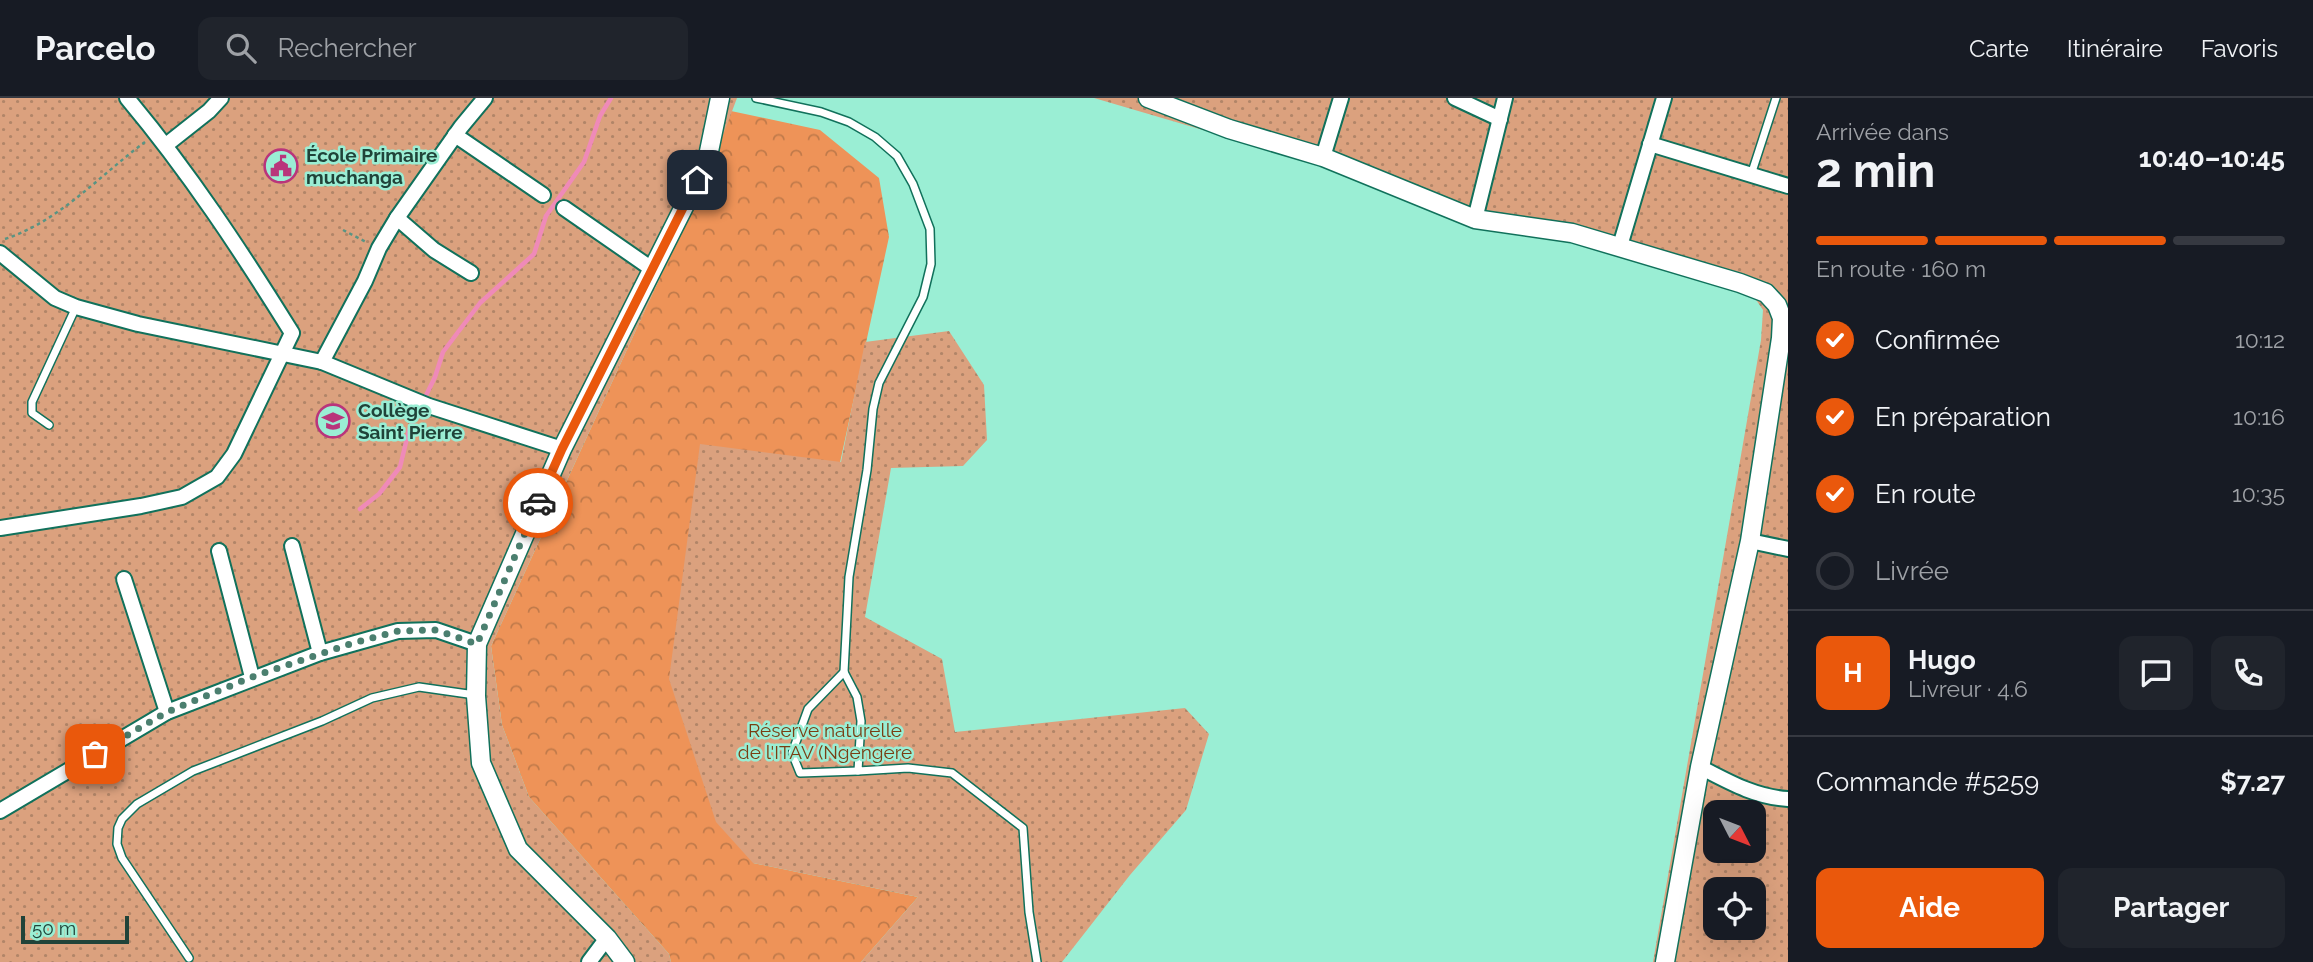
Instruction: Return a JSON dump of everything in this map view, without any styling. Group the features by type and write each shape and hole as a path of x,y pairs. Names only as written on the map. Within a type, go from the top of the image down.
{"street":[{"path":"0,528 182,497 217,477 234,454 292,333 239,247 166,145 127,98"},
{"path":"166,145 221,98"},
{"path":"322,362 365,281 379,248 397,218 455,135 485,98"},
{"path":"625,962 607,938 519,849 481,763 476,695 477,644 562,449 706,161 720,98"},
{"path":"1148,98 1229,129 1323,157 1475,219 1572,233 1620,246 1740,283 1766,293 1782,303 1781,338 1749,541 1700,767 1665,962"},
{"path":"1323,157 1341,98"},
{"path":"1455,98 1500,118"},
{"path":"1475,219 1505,98"},
{"path":"1620,246 1664,98"},
{"path":"455,135 543,195"},
{"path":"1650,144 1788,186"},
{"path":"564,208 652,269"},
{"path":"397,218 433,250 471,273"},
{"path":"0,253 55,298 76,307 138,324 322,362 426,404 562,449"},
{"path":"1749,541 1788,549"},
{"path":"292,546 320,653"},
{"path":"219,551 252,677"},
{"path":"124,579 167,712"},
{"path":"0,811 167,712 320,653 398,631 436,630 477,644"},
{"path":"1700,767 1742,789 1788,799"},
{"path":"589,962 607,938"}],"lane":[{"path":"756,98 821,112 849,122 875,137 897,156 913,184 930,229 932,264 923,297 879,383 849,577 844,673 857,697 861,721 859,771"},
{"path":"1751,174 1776,98"},
{"path":"49,425 32,413 32,402 76,307"},
{"path":"844,673 808,709 792,753 800,773 908,768 952,773 1023,828 1037,962"},
{"path":"189,958 122,858 117,844 118,828 122,819 137,804 193,771 322,721 372,698 419,687 476,695"}],"path":[{"path":"0,240 24,233 47,218 97,183 122,159 156,133"},
{"path":"343,230 379,248"}],"green space":[{"path":"0,98 737,98 713,162 491,646 502,725 529,797 669,954 671,962 0,962"},
{"path":"1094,98 1788,98 1788,962 1653,962 1761,340 1763,310 1750,291"},
{"path":"731,111 820,130 879,178 889,237 753,863 918,897 861,962 671,962 669,954 529,797 502,725 491,646 713,162"},
{"name":"Réserve naturelle de l'ITAV (Ngengere","path":"949,331 984,385 987,440 963,466 891,468 865,617 942,659 955,732 1185,708 1209,734 1186,810 1130,875 1062,962 861,962 918,897 753,863 716,822 669,679 700,444 841,462 865,342"}],"waterway":[{"path":"360,509 379,494 400,467 409,430 435,377 443,352 480,303 534,254 546,216 584,162 600,116 611,98"}],"way so far":[{"path":"95,754 167,712 252,677 350,644 398,631 436,630 477,644 538,503"}],"place":[{"name":"École Primaire muchanga","path":"281,166"},
{"name":"Collège Saint Pierre","path":"333,421"}],"route":[{"path":"538,503 562,449 697,180"}]}
